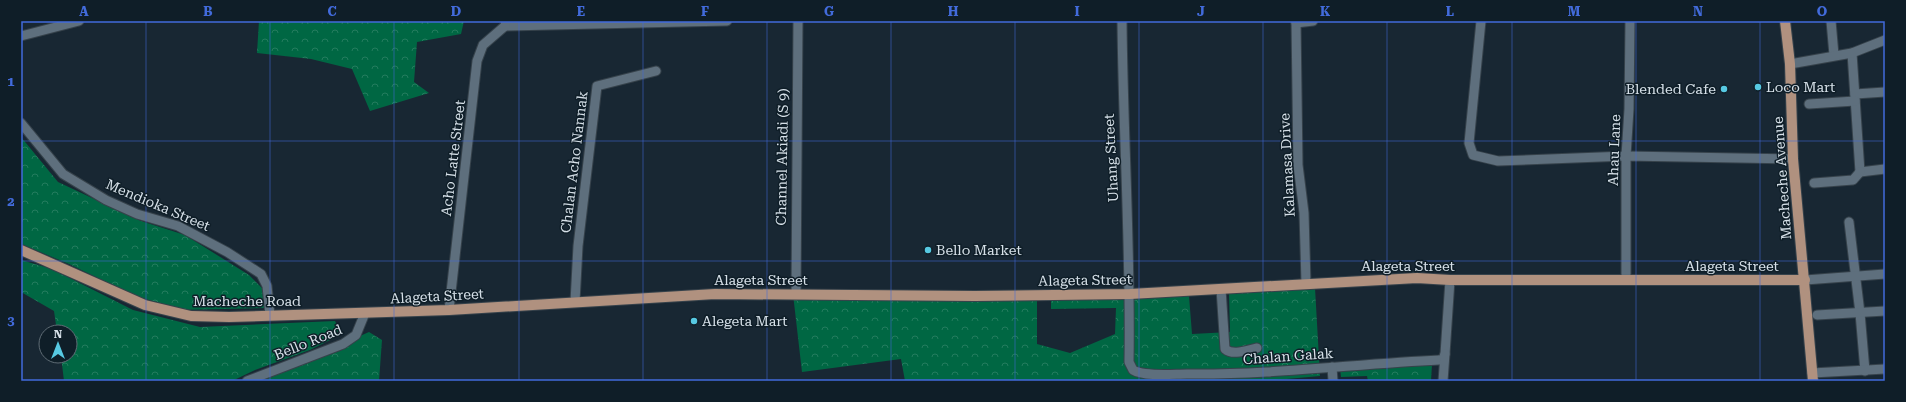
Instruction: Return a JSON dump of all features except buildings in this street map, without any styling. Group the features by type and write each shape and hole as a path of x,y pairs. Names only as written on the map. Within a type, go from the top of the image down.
{"main road":[{"name":"Macheche Avenue","path":"1785,21 1790,64 1793,159 1813,377"},
{"name":"Macheche Road","path":"21,250 133,300 160,309 191,316 229,317 366,314"},
{"name":"Alageta Street","path":"366,314 688,295 796,294 975,296 1130,294 1417,278 1450,280 1804,280"}],"street":[{"path":"21,36 79,21"},
{"path":"506,23 727,21"},
{"name":"Channel Akiadi (S 9)","path":"796,294 798,21"},
{"name":"Uhang Street","path":"1122,21 1123,103 1130,294"},
{"path":"1296,22 1313,21"},
{"path":"1480,21 1469,143 1473,155 1498,161 1626,156 1793,159"},
{"name":"Ahau Lane","path":"1626,280 1626,156 1629,110 1630,21"},
{"path":"1832,21 1834,55"},
{"name":"Kalamasa Drive","path":"1296,22 1298,165 1304,213 1306,283"},
{"name":"Acho Latte Street","path":"449,310 477,61 483,45 506,23"},
{"path":"1790,64 1852,53 1885,40"},
{"path":"1852,53 1860,172"},
{"name":"Chalan Acho Nannak","path":"575,302 578,246 597,86 656,71"},
{"path":"1809,104 1885,92"},
{"name":"Mendioka Street","path":"21,123 63,174 106,200 137,214 178,226 227,252 261,274 268,286 270,315"},
{"path":"1814,183 1853,180 1860,172 1885,169"},
{"path":"1849,222 1865,370"},
{"path":"1804,280 1885,274"},
{"path":"1443,381 1450,280"},
{"path":"1221,289 1225,349 1228,352 1234,353 1256,348"},
{"name":"Chalan Galak","path":"1130,294 1129,362 1132,370 1139,373 1273,376 1332,367 1439,360 1443,359 1445,354"},
{"path":"1818,316 1885,311"},
{"name":"Bello Road","path":"247,381 343,344 356,335 366,314"},
{"path":"1332,367 1334,381"},
{"path":"1813,377 1865,370 1885,369"}],"green space":[{"path":"259,21 464,21 461,34 417,42 414,82 429,93 370,111 352,69 311,59 257,53"},
{"path":"21,137 58,182 141,221 185,235 249,275 263,289 266,308 180,310 133,295 69,264 21,244"},
{"path":"21,260 52,269 133,310 200,327 335,321 339,329 334,338 310,350 255,370 232,381 64,381 62,364 78,364 78,324 56,324 54,311 21,292"},
{"path":"1315,288 1320,376 1263,381 905,381 901,359 802,372 793,294 1037,297 1037,344 1070,353 1115,334 1116,308 1051,309 1051,299 1189,296 1192,334 1230,332 1229,293"},
{"path":"369,332 382,340 379,381 258,381"},
{"path":"1432,364 1431,381 1368,381 1367,376 1341,377 1340,368"}],"place":[{"name":"Loco Mart","path":"1758,87"},
{"name":"Blended Cafe","path":"1724,89"},
{"name":"Bello Market","path":"928,250"},
{"name":"Alegeta Mart","path":"694,321"}]}
